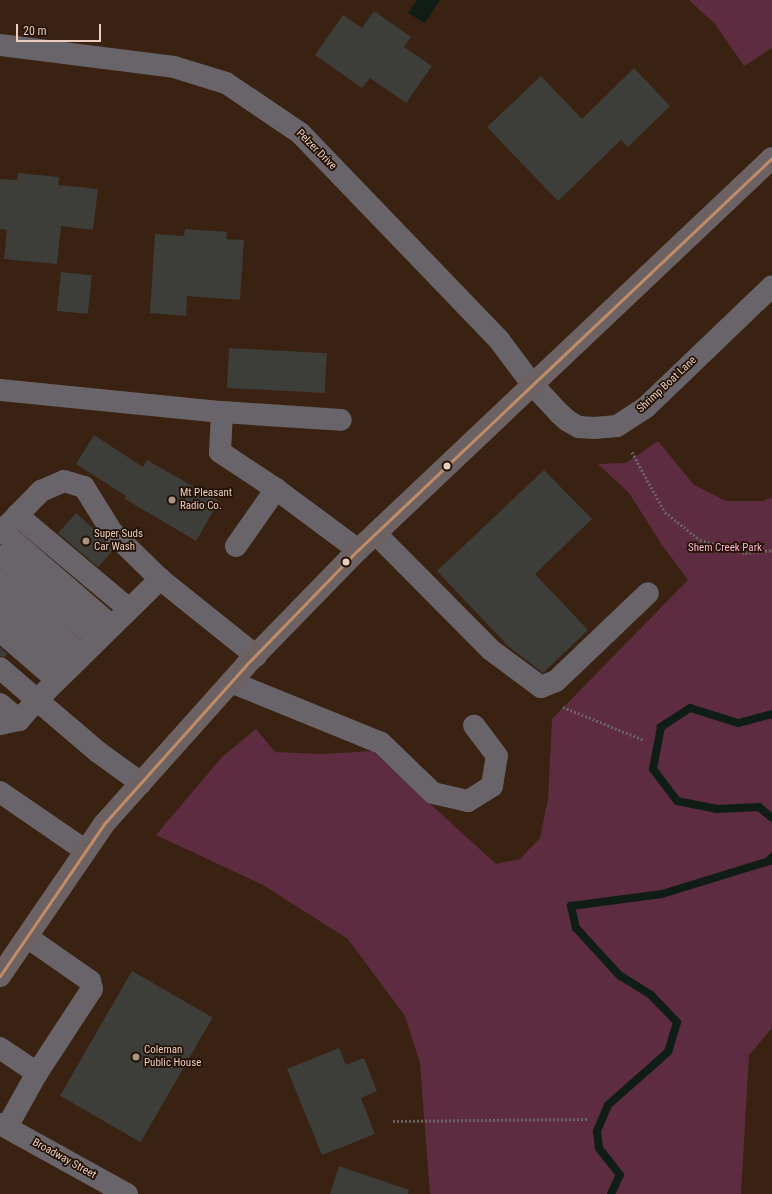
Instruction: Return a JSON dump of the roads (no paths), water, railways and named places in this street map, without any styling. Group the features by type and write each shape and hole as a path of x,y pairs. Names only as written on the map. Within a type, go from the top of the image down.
{"main road":[{"path":"0,976 104,824 231,682 358,550 772,158"}],"street":[{"name":"Pelzer Drive","path":"0,45 174,67 226,83 300,133 499,340 532,384"},
{"name":"Shrimp Boat Lane","path":"532,384 568,421 579,427 594,428 618,426 645,408 772,286"},
{"path":"0,390 222,412 341,420"},
{"path":"222,412 220,452 276,489 358,550"},
{"path":"105,633 1,532 41,491 64,481 84,487 112,532 160,579 256,656"},
{"path":"236,546 276,489"},
{"path":"18,515 129,609"},
{"path":"376,534 492,650 541,687 556,681 648,593"},
{"path":"0,556 105,633"},
{"path":"0,704 42,693 160,579"},
{"path":"0,582 42,693"},
{"path":"0,607 42,693"},
{"path":"0,631 42,693"},
{"path":"0,651 98,752 141,783"},
{"path":"0,668 42,693"},
{"path":"231,682 381,743 433,793 468,801 492,786 497,756 474,726"},
{"path":"0,685 42,693"},
{"path":"0,792 86,851"},
{"path":"3,1126 92,989 90,981 27,937"},
{"path":"0,1048 37,1073"},
{"name":"Broadway Street","path":"3,1126 127,1194"}],"waterway":[{"path":"772,714 738,723 690,708 661,727 653,769 677,801 717,809 759,807 772,818"},
{"path":"611,1194 620,1175 599,1148 597,1131 608,1105 668,1052 677,1022 651,995 620,976 576,928 571,906 662,894 769,861 772,857"}],"place":[{"name":"Mt Pleasant Radio Co.","path":"172,500"},
{"name":"Super Suds Car Wash","path":"86,541"},
{"name":"Coleman Public House","path":"136,1057"}],"park label":[{"name":"Shem Creek Park","path":"725,548"}]}
